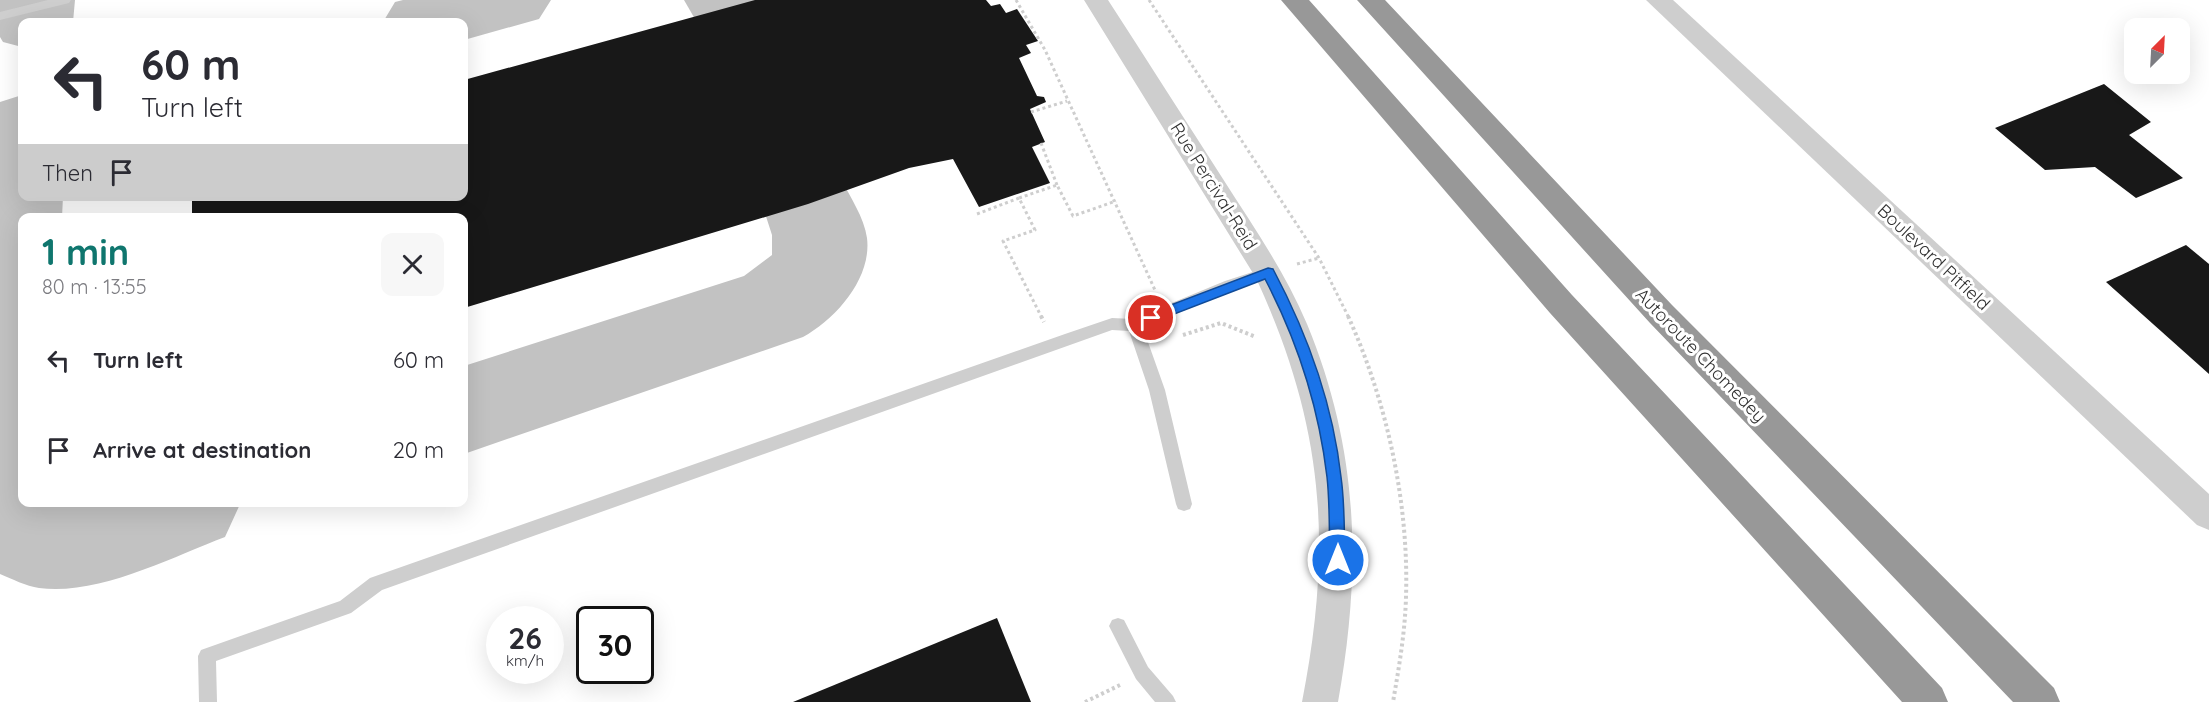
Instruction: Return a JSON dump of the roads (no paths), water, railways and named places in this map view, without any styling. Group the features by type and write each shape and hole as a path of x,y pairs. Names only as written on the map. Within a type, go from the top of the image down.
{"highway":[{"path":"1294,0 1561,304 1928,702"},
{"name":"Autoroute Chomedey","path":"1370,0 1661,314 2040,702"}],"street":[{"name":"Rue Percival-Reid","path":"1096,0 1268,273 1286,306 1316,389 1334,478 1338,524 1338,578 1332,634 1320,702"},
{"name":"Boulevard Pitfield","path":"1658,0 2209,514"}],"lane":[{"path":"0,16 65,0"},
{"path":"208,702 207,656 345,607 376,585 1074,336 1112,324 1134,325 1230,285 1268,273"},
{"path":"1134,325 1147,356 1172,466 1184,504"},
{"path":"1118,626 1142,673 1167,702"}]}
